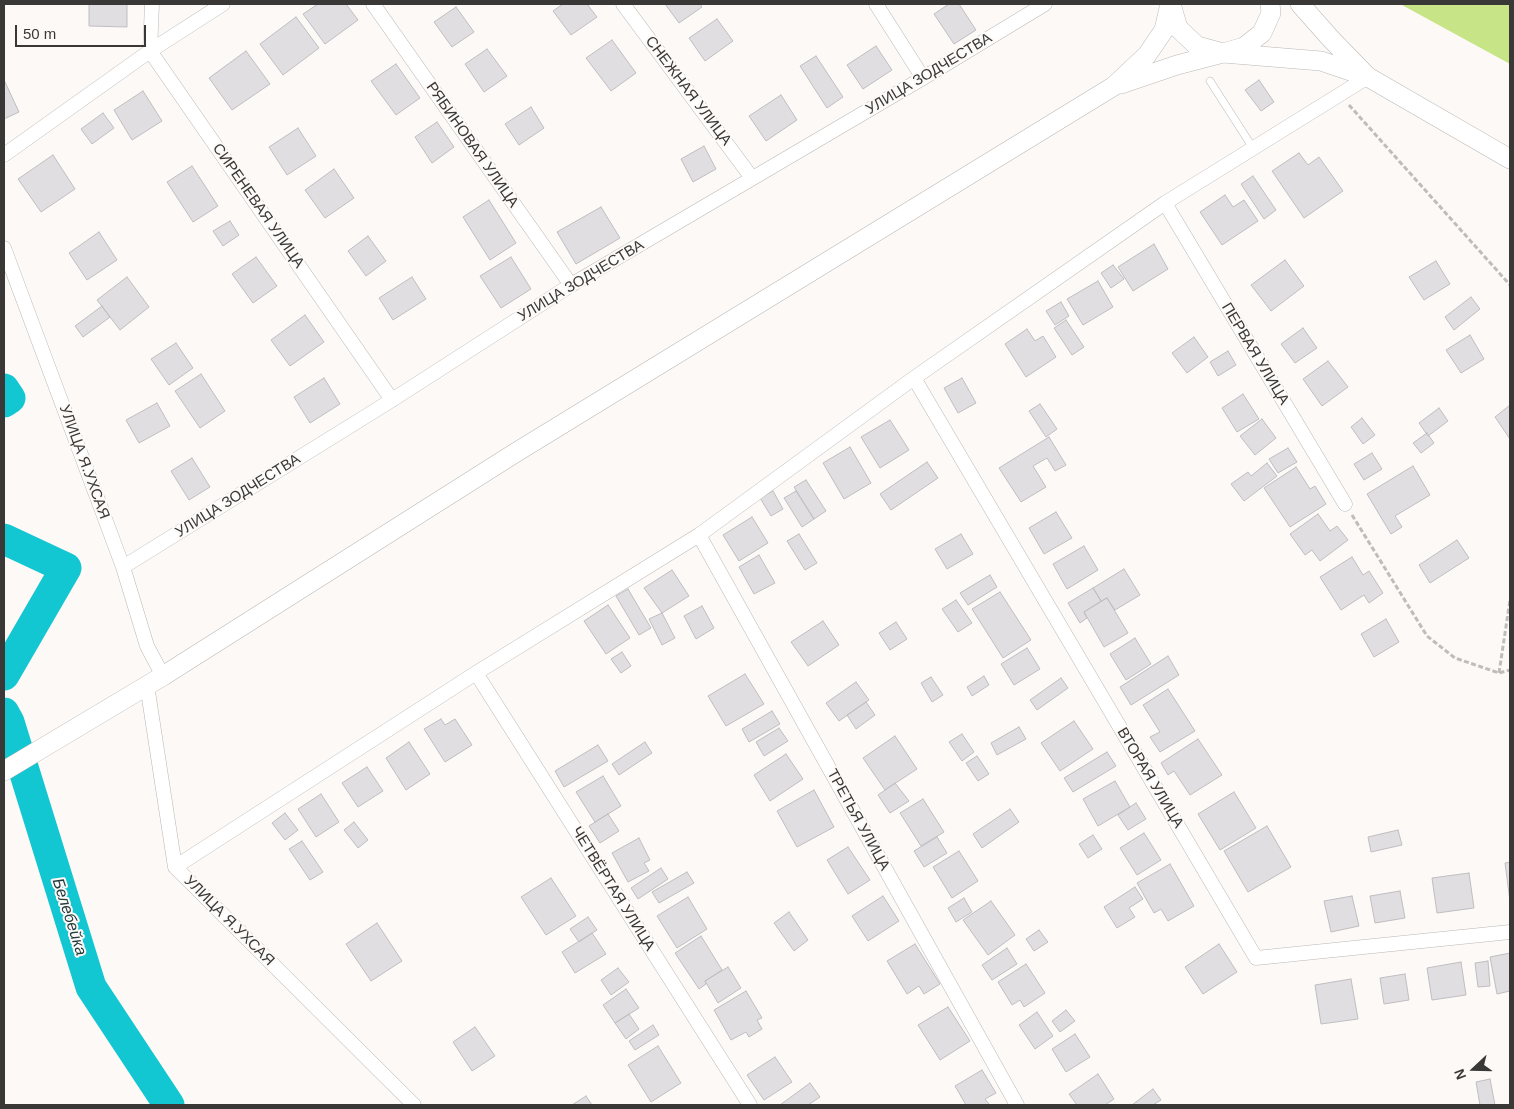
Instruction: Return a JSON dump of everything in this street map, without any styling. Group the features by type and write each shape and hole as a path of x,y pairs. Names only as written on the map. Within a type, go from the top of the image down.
{"main road":[{"path":"1171,4 1178,28 1197,46 1223,53 1321,61 1368,77 1510,159"},
{"path":"4,771 164,676 515,453 1114,86 1147,55 1164,30 1171,4"},
{"path":"1300,4 1368,77"},
{"path":"1114,86 1177,65 1244,47 1262,33 1276,7"}],"street":[{"path":"150,52 152,4"},
{"path":"4,156 150,52 223,4"},
{"name":"РЯБИНОВАЯ УЛИЦА","path":"373,4 571,285"},
{"name":"СНЕЖНАЯ УЛИЦА","path":"623,4 752,178"},
{"path":"876,4 923,78"},
{"name":"УЛИЦА ЗОДЧЕСТВА","path":"123,567 392,400 571,285 1045,4"},
{"name":"СИРЕНЕВАЯ УЛИЦА","path":"150,52 392,400"},
{"path":"175,867 476,673 699,535 914,378 1165,203 1368,77"},
{"name":"ПЕРВАЯ УЛИЦА","path":"1165,203 1345,504"},
{"name":"УЛИЦА Я.УХСАЯ","path":"4,248 123,567 147,646 164,676"},
{"name":"ВТОРАЯ УЛИЦА","path":"914,378 1256,958 1510,932"},
{"name":"ТРЕТЬЯ УЛИЦА","path":"699,535 1017,1105"},
{"name":"ЧЕТВЁРТАЯ УЛИЦА","path":"476,673 750,1105"},
{"name":"УЛИЦА Я.УХСАЯ","path":"147,686 175,867 414,1105"}],"lane":[{"path":"1210,81 1253,148"}],"path":[{"path":"1340,95 1510,285"},
{"path":"1345,504 1427,636 1454,658 1500,673 1510,670"},
{"path":"1500,673 1510,600"}],"green space":[{"path":"1510,4 1510,64 1402,5"}],"building":[{"path":"89,4 127,4 127,27 89,26"},
{"path":"318,4 346,4 358,20 325,44 303,14"},
{"path":"563,4 587,4 597,17 571,35 553,11"},
{"path":"665,4 700,4 702,7 679,23"},
{"path":"949,4 959,4 976,30 954,44 934,14"},
{"path":"456,7 474,32 452,47 434,22"},
{"path":"296,17 319,48 283,75 260,44"},
{"path":"717,19 733,41 705,61 689,38"},
{"path":"612,40 636,73 611,91 586,58"},
{"path":"876,46 892,70 863,89 847,65"},
{"path":"487,49 507,76 484,92 465,64"},
{"path":"246,51 270,84 232,110 209,78"},
{"path":"816,56 843,97 827,108 800,66"},
{"path":"396,64 420,98 396,115 371,81"},
{"path":"1259,80 1274,102 1261,111 1245,90"},
{"path":"4,83 19,112 4,119"},
{"path":"143,91 162,121 132,140 114,110"},
{"path":"781,95 797,120 766,141 749,116"},
{"path":"531,107 544,128 519,145 505,124"},
{"path":"103,113 114,128 92,144 81,129"},
{"path":"437,122 454,147 432,163 415,137"},
{"path":"298,128 316,156 287,175 269,147"},
{"path":"704,146 716,169 693,182 681,159"},
{"path":"1299,153 1308,165 1319,157 1343,191 1304,218 1272,171"},
{"path":"53,155 75,189 41,212 18,179"},
{"path":"192,166 218,206 193,222 167,182"},
{"path":"334,169 354,198 325,218 305,190"},
{"path":"1253,176 1276,210 1264,219 1241,184"},
{"path":"1225,195 1233,207 1244,200 1258,221 1222,245 1200,212"},
{"path":"489,200 516,243 490,260 463,217"},
{"path":"601,207 620,238 576,264 557,232"},
{"path":"230,221 239,235 223,246 213,231"},
{"path":"99,232 117,260 87,280 69,253"},
{"path":"368,236 386,261 366,276 348,251"},
{"path":"1154,244 1168,269 1133,291 1118,267"},
{"path":"256,257 277,286 253,303 232,274"},
{"path":"511,257 531,289 501,308 480,276"},
{"path":"1285,260 1304,286 1271,311 1251,285"},
{"path":"1436,261 1450,284 1424,300 1409,277"},
{"path":"1113,265 1124,279 1111,288 1101,273"},
{"path":"127,277 149,307 120,330 97,300"},
{"path":"412,277 426,299 393,320 379,298"},
{"path":"1098,281 1113,307 1083,325 1067,299"},
{"path":"1471,297 1480,309 1454,330 1445,317"},
{"path":"1061,302 1069,316 1055,325 1046,311"},
{"path":"102,306 110,317 83,337 75,326"},
{"path":"305,315 324,342 290,366 271,340"},
{"path":"1066,320 1084,347 1072,355 1054,328"},
{"path":"1303,328 1317,348 1295,363 1281,344"},
{"path":"1027,329 1035,341 1043,336 1056,357 1026,377 1005,344"},
{"path":"1470,335 1484,359 1461,373 1446,350"},
{"path":"1194,337 1208,357 1187,373 1172,353"},
{"path":"176,343 193,368 169,385 151,359"},
{"path":"1228,351 1236,365 1218,376 1210,362"},
{"path":"1328,361 1348,387 1322,406 1303,379"},
{"path":"201,374 225,411 200,428 175,391"},
{"path":"324,378 340,404 310,423 294,397"},
{"path":"962,378 976,403 958,413 944,388"},
{"path":"1243,394 1259,419 1237,432 1222,408"},
{"path":"157,403 170,426 139,443 126,420"},
{"path":"1040,404 1057,429 1046,437 1029,411"},
{"path":"1510,405 1510,439 1495,417"},
{"path":"1439,408 1448,421 1428,436 1419,423"},
{"path":"1362,418 1375,435 1363,444 1351,427"},
{"path":"1262,419 1276,438 1255,455 1240,436"},
{"path":"890,420 909,450 880,468 861,437"},
{"path":"1427,433 1434,443 1421,453 1413,443"},
{"path":"1049,437 1066,465 1055,471 1047,458 1033,466 1046,487 1021,502 999,468"},
{"path":"850,447 871,483 844,499 823,463"},
{"path":"1288,448 1297,462 1278,473 1269,459"},
{"path":"1372,453 1382,469 1364,480 1354,464"},
{"path":"192,458 210,487 189,500 171,471"},
{"path":"927,462 938,478 891,510 880,494"},
{"path":"1267,463 1277,476 1244,501 1231,484 1248,472 1251,476"},
{"path":"1413,466 1430,495 1395,516 1402,527 1391,534 1367,494"},
{"path":"1296,467 1310,489 1315,486 1326,504 1290,527 1264,488"},
{"path":"806,480 826,511 814,519 794,487"},
{"path":"773,491 783,509 771,516 760,498"},
{"path":"796,491 814,519 802,527 784,498"},
{"path":"1056,512 1072,538 1044,554 1029,528"},
{"path":"1318,514 1330,531 1337,526 1348,540 1320,561 1312,550 1305,555 1290,534"},
{"path":"752,517 768,543 739,561 723,535"},
{"path":"799,534 817,563 805,570 787,541"},
{"path":"961,534 973,554 947,569 935,549"},
{"path":"1457,540 1469,558 1430,583 1419,565"},
{"path":"1084,546 1098,570 1067,589 1053,564"},
{"path":"759,555 775,583 754,594 739,567"},
{"path":"1352,557 1363,575 1369,571 1383,593 1369,603 1364,595 1341,610 1320,577"},
{"path":"1124,569 1140,595 1115,610 1107,598 1101,601 1093,588"},
{"path":"672,570 689,596 662,613 644,588"},
{"path":"990,575 997,587 968,605 960,593"},
{"path":"1093,588 1101,601 1084,612 1087,618 1080,623 1068,603"},
{"path":"628,589 651,628 639,635 616,596"},
{"path":"1000,592 1031,640 1003,658 972,609"},
{"path":"1107,598 1128,633 1104,647 1084,612"},
{"path":"956,600 972,623 958,632 942,609"},
{"path":"608,605 630,638 606,654 584,621"},
{"path":"702,606 714,628 696,639 684,616"},
{"path":"662,613 675,638 662,645 649,619"},
{"path":"1386,619 1399,642 1374,657 1361,634"},
{"path":"823,621 839,645 808,666 791,642"},
{"path":"896,622 907,639 890,650 879,633"},
{"path":"1135,638 1151,664 1126,680 1110,654"},
{"path":"1027,648 1040,669 1014,685 1001,664"},
{"path":"622,652 631,666 621,673 611,659"},
{"path":"1168,656 1179,675 1131,705 1120,687"},
{"path":"745,674 764,704 726,726 708,696"},
{"path":"984,676 989,685 972,696 967,687"},
{"path":"931,677 943,695 932,702 921,683"},
{"path":"1061,678 1068,688 1037,710 1030,700"},
{"path":"856,682 869,700 839,721 826,703"},
{"path":"1168,689 1195,731 1160,752 1150,737 1160,732 1143,705"},
{"path":"866,702 875,715 856,729 847,715"},
{"path":"772,711 780,724 749,742 742,729"},
{"path":"441,719 445,725 455,719 472,745 445,762 424,729"},
{"path":"1074,721 1093,749 1060,771 1041,743"},
{"path":"1019,727 1026,739 997,755 991,743"},
{"path":"779,728 788,741 764,756 756,742"},
{"path":"962,734 974,752 962,761 949,742"},
{"path":"895,736 917,769 885,790 863,758"},
{"path":"1198,739 1222,775 1190,795 1174,771 1168,775 1161,763"},
{"path":"409,742 430,774 406,790 386,758"},
{"path":"645,742 652,753 619,775 612,764"},
{"path":"598,745 608,761 564,787 555,771"},
{"path":"1107,752 1116,766 1073,792 1064,778"},
{"path":"786,754 803,779 770,801 754,775"},
{"path":"977,756 989,774 978,781 966,763"},
{"path":"367,767 383,791 358,807 342,783"},
{"path":"603,776 621,806 595,822 576,792"},
{"path":"1115,781 1130,807 1098,826 1083,799"},
{"path":"895,783 909,801 890,813 878,795"},
{"path":"814,790 834,827 797,847 777,811"},
{"path":"1234,792 1256,828 1220,850 1198,814"},
{"path":"321,794 339,822 316,837 298,809"},
{"path":"923,799 944,832 921,846 900,813"},
{"path":"1136,803 1146,819 1128,830 1118,815"},
{"path":"1010,809 1019,822 982,848 973,834"},
{"path":"285,813 298,830 285,840 272,823"},
{"path":"608,814 619,831 600,843 589,826"},
{"path":"354,822 368,840 358,848 344,830"},
{"path":"1267,826 1291,867 1248,892 1224,851"},
{"path":"1398,830 1402,845 1371,852 1368,837"},
{"path":"1144,833 1161,860 1137,875 1120,848"},
{"path":"1093,835 1102,849 1088,858 1079,844"},
{"path":"937,837 947,853 924,867 914,851"},
{"path":"639,838 650,860 644,863 649,871 628,882 612,853"},
{"path":"302,841 323,872 310,880 289,849"},
{"path":"848,847 870,880 848,894 827,860"},
{"path":"959,851 978,881 952,898 933,867"},
{"path":"1510,862 1510,901 1505,863"},
{"path":"1170,864 1194,906 1168,921 1161,909 1154,913 1137,883"},
{"path":"661,868 668,879 638,899 631,888"},
{"path":"687,872 694,883 659,903 652,892"},
{"path":"1469,873 1474,908 1437,913 1432,878"},
{"path":"551,878 576,916 546,935 521,897"},
{"path":"1135,887 1143,899 1129,908 1135,917 1117,928 1104,907"},
{"path":"1400,891 1405,918 1375,923 1370,896"},
{"path":"883,896 899,921 868,941 852,916"},
{"path":"1352,896 1359,926 1331,932 1324,901"},
{"path":"688,897 707,929 677,948 657,916"},
{"path":"964,898 972,912 956,922 948,908"},
{"path":"991,901 1015,935 988,955 963,920"},
{"path":"789,912 808,940 794,951 774,923"},
{"path":"588,917 597,930 579,942 570,929"},
{"path":"377,923 402,961 371,981 346,944"},
{"path":"1039,930 1048,942 1034,951 1026,939"},
{"path":"592,933 606,954 575,973 562,952"},
{"path":"701,936 722,970 705,981 706,984 699,989 675,953"},
{"path":"915,944 940,984 924,994 919,986 907,994 887,961"},
{"path":"1219,944 1237,972 1203,994 1185,967"},
{"path":"1007,948 1017,964 992,980 982,965"},
{"path":"1510,953 1510,991 1497,994 1490,957"},
{"path":"1488,961 1490,986 1478,987 1475,963"},
{"path":"1461,962 1466,995 1432,1000 1427,968"},
{"path":"1026,964 1045,993 1024,1007 1020,1000 1012,1005 998,982"},
{"path":"728,967 741,988 718,1003 705,981"},
{"path":"618,968 629,982 611,995 601,980"},
{"path":"1405,974 1409,1000 1384,1004 1380,978"},
{"path":"1351,979 1358,1019 1321,1024 1315,985"},
{"path":"626,989 639,1008 615,1023 603,1005"},
{"path":"746,991 762,1018 757,1020 762,1029 749,1037 746,1032 731,1040 714,1010"},
{"path":"948,1007 970,1041 940,1060 918,1025"},
{"path":"1066,1010 1075,1021 1060,1032 1052,1021"},
{"path":"1037,1012 1053,1036 1035,1049 1019,1025"},
{"path":"629,1014 639,1029 626,1039 615,1023"},
{"path":"653,1025 659,1035 635,1050 629,1041"},
{"path":"475,1027 495,1056 472,1071 453,1042"},
{"path":"1075,1034 1090,1057 1066,1072 1052,1049"},
{"path":"658,1046 681,1083 651,1102 628,1065"},
{"path":"775,1057 792,1082 764,1100 747,1075"},
{"path":"982,1070 996,1093 985,1099 989,1104 966,1105 955,1086"},
{"path":"1098,1074 1114,1099 1105,1105 1077,1105 1069,1094"},
{"path":"1490,1079 1495,1105 1480,1105 1476,1082"},
{"path":"810,1083 820,1097 808,1105 780,1105"},
{"path":"1153,1089 1161,1100 1153,1105 1132,1105"},
{"path":"586,1096 592,1105 572,1105"}],"waterway":[{"name":"Белебейка","path":"4,389 10,398 4,402"},
{"name":"Белебейка","path":"4,539 66,568 4,675"},
{"name":"Белебейка","path":"4,713 9,722 91,987 169,1105"}]}
